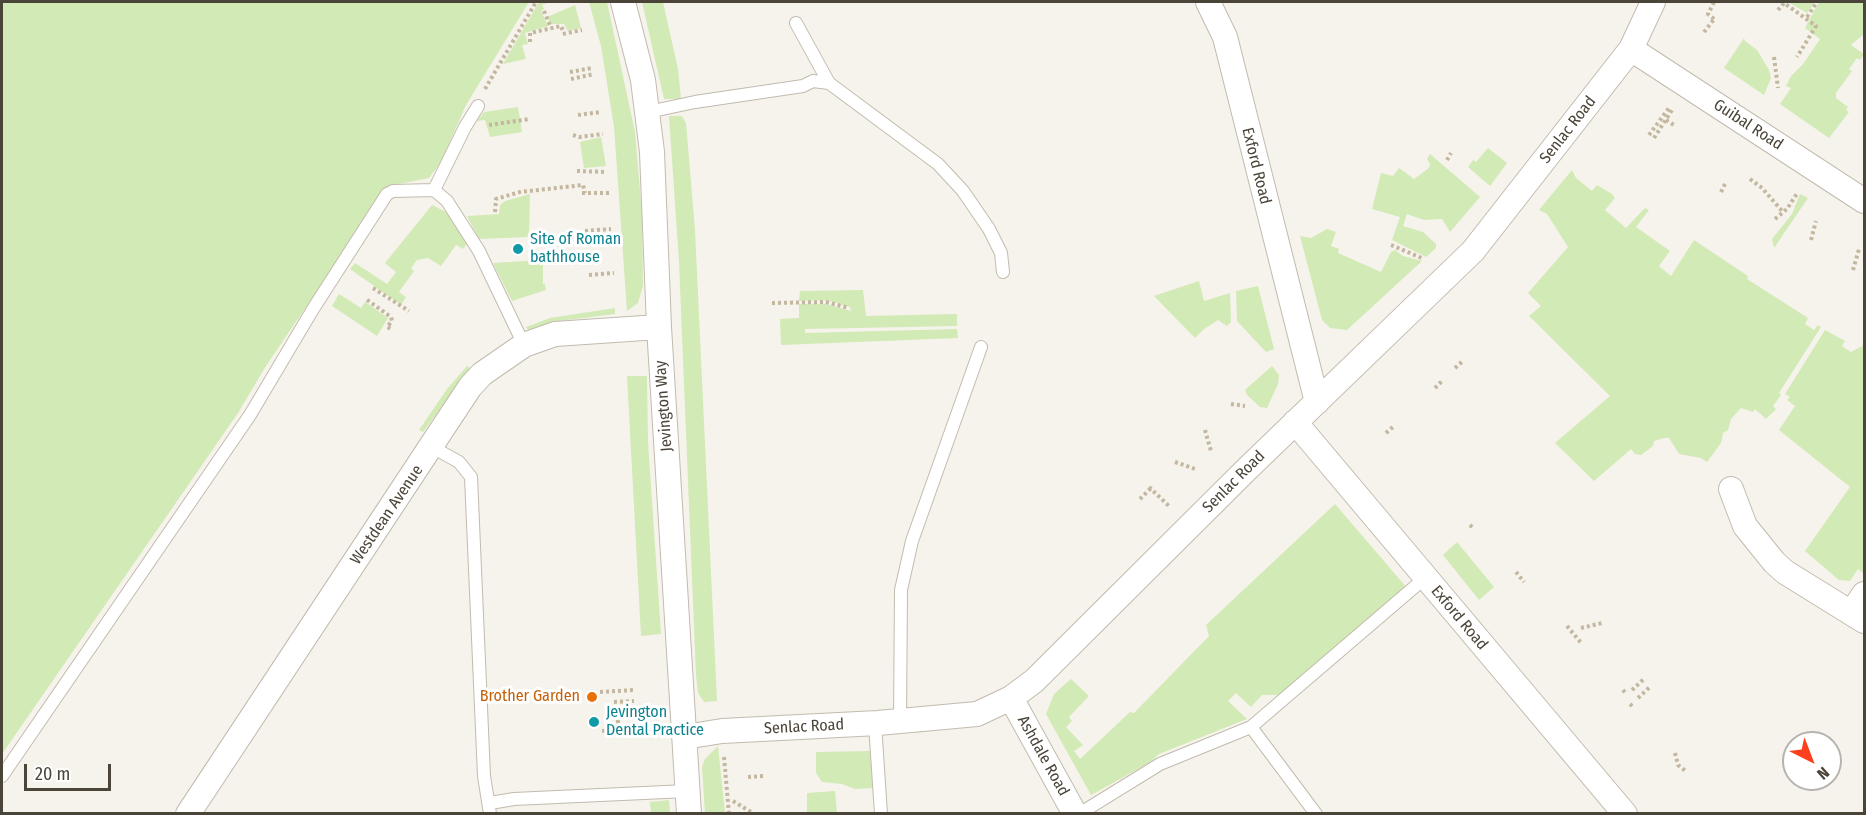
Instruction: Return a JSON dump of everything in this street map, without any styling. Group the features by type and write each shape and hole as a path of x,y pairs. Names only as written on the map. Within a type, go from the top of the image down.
{"street":[{"name":"Jevington Way","path":"623,2 643,80 648,112 688,802"},
{"name":"Exford Road","path":"1208,2 1225,37 1317,402"},
{"name":"Senlac Road","path":"685,736 722,731 875,724 977,714 1011,698 1034,681 1295,422 1473,250 1631,49 1653,2"},
{"name":"Guibal Road","path":"1631,49 1864,201"},
{"name":"Westdean Avenue","path":"188,813 476,380 495,363 524,345 555,334 576,330 659,327"},
{"name":"Exford Road","path":"1295,422 1625,813"},
{"path":"1731,489 1740,517 1761,549 1785,572 1860,609"},
{"name":"Ashdale Road","path":"1011,698 1077,813"}],"lane":[{"path":"796,23 830,83 938,164 963,191 1001,253 1003,272"},
{"path":"648,112 695,102 802,86 813,81 818,74 819,63"},
{"path":"813,81 830,83"},
{"path":"434,190 478,106"},
{"path":"2,776 250,416 383,198 393,191 434,190 453,208 479,251 524,345"},
{"path":"900,721 901,590 912,541 981,347"},
{"path":"432,447 459,462 471,477 484,776 490,808 514,799 688,802"},
{"path":"1077,813 1160,764 1251,727 1425,578"},
{"path":"875,724 881,813"},
{"path":"1251,727 1316,813"}],"path":[{"path":"478,106 487,85 536,2"},
{"path":"1704,32 1715,18 1708,14 1714,2"},
{"path":"1807,17 1817,2"},
{"path":"1778,10 1784,3 1807,17 1817,28 1797,57"},
{"path":"544,11 550,28"},
{"path":"530,42 530,33 550,28 561,26 563,34 582,30"},
{"path":"1774,57 1778,88"},
{"path":"570,72 592,68"},
{"path":"571,79 594,74"},
{"path":"1670,109 1666,120 1652,136 1670,109"},
{"path":"578,115 601,112"},
{"path":"486,125 530,118"},
{"path":"1666,120 1674,125"},
{"path":"573,135 579,137 603,134"},
{"path":"1447,160 1451,153"},
{"path":"577,171 607,172"},
{"path":"1750,179 1762,188 1783,212"},
{"path":"1721,192 1725,184"},
{"path":"495,212 496,199 520,192 583,185 584,193 609,193"},
{"path":"1775,219 1798,192"},
{"path":"1812,240 1816,221"},
{"path":"585,231 611,229"},
{"path":"586,239 612,237"},
{"path":"1391,245 1424,259"},
{"path":"1853,270 1859,249"},
{"path":"589,275 614,273"},
{"path":"373,288 409,311"},
{"path":"367,300 391,317 392,321 387,327 391,329"},
{"path":"772,303 826,302 849,308"},
{"path":"1455,368 1462,362"},
{"path":"1436,388 1443,380"},
{"path":"1231,404 1245,406"},
{"path":"1386,433 1393,427"},
{"path":"1205,430 1211,451"},
{"path":"1175,462 1196,469"},
{"path":"1140,499 1150,487 1169,506"},
{"path":"1516,572 1524,582"},
{"path":"1581,628 1598,626 1602,623"},
{"path":"1567,626 1582,644"},
{"path":"1632,690 1645,678"},
{"path":"1638,698 1651,686"},
{"path":"600,692 634,690"},
{"path":"614,702 634,701"},
{"path":"602,731 619,730 616,714 635,713"},
{"path":"723,751 729,813"},
{"path":"1674,753 1678,765 1688,772"},
{"path":"748,777 764,776"},
{"path":"733,801 754,813"}],"green space":[{"path":"2,2 529,2 466,105 441,162 429,178 388,186 266,366 238,413 2,754"},
{"path":"539,2 550,2 542,5 544,9 541,11 548,26 525,33 528,44 522,45 526,59 503,64"},
{"path":"589,2 607,2 635,132 642,214 643,286 638,303 627,311 614,127 601,46"},
{"path":"642,2 663,2 678,69 681,99 664,99"},
{"path":"1788,2 1815,2 1807,13"},
{"path":"1819,2 1864,2 1864,34 1851,45 1864,54 1860,60 1857,58 1849,69 1852,71 1836,93 1836,98 1848,107 1846,110 1849,112 1829,138 1780,104 1791,88 1786,86 1791,76 1803,64 1820,39 1805,28"},
{"path":"575,5 581,28 568,31 564,24 550,24 547,17"},
{"path":"1744,38 1757,50 1769,70 1771,78 1764,95 1724,68"},
{"path":"518,107 522,132 490,137 485,120 477,121 484,112"},
{"path":"669,116 682,116 686,123 695,230 717,701 704,702 698,693 696,676 679,262"},
{"path":"601,137 606,166 584,168 580,142"},
{"path":"1488,148 1507,163 1490,186 1468,167 1473,160 1476,162"},
{"path":"1430,154 1480,197 1450,232 1442,219 1424,220 1407,214 1403,226 1423,232 1436,244 1436,248 1426,257 1392,240 1400,217 1372,209 1381,173 1393,176 1399,168 1414,179 1429,168 1430,164 1427,159"},
{"path":"1572,170 1576,178 1592,191 1597,185 1612,194 1615,198 1605,210 1626,228 1645,208 1649,210 1636,227 1670,251 1659,266 1671,276 1694,240 1748,276 1747,279 1808,318 1805,324 1814,330 1818,325 1821,327 1779,393 1781,395 1773,406 1776,409 1766,419 1755,409 1753,412 1741,408 1731,419 1728,430 1723,433 1721,443 1707,462 1701,458 1679,454 1669,438 1664,438 1654,441 1653,446 1641,455 1635,454 1631,449 1594,481 1555,443 1610,396 1529,316 1541,306 1528,293 1568,247 1547,214 1539,210"},
{"path":"530,194 529,237 479,239 467,216 499,214 500,205 505,201"},
{"path":"1800,194 1808,198 1774,248 1772,239 1792,214"},
{"path":"432,205 450,214 467,244 463,249 456,245 441,266 428,258 417,260 411,268 414,271 399,292 406,297 401,305 350,269 355,263 387,284 396,272 385,263"},
{"path":"1327,229 1336,232 1331,246 1339,249 1338,253 1381,272 1391,252 1395,250 1403,256 1422,261 1347,330 1330,328 1322,320 1300,236 1311,238"},
{"path":"543,260 543,284 546,290 512,301 493,263"},
{"path":"1199,281 1204,301 1230,293 1231,322 1227,326 1218,320 1195,338 1154,296"},
{"path":"1258,286 1274,349 1266,352 1237,321 1236,291"},
{"path":"863,290 866,316 957,314 957,326 805,329 805,333 957,329 958,338 781,345 780,319 799,318 799,304 826,304 851,311 850,307 827,300 799,301 800,291"},
{"path":"339,294 361,308 365,302 388,318 377,336 332,306"},
{"path":"615,308 615,314 551,322 528,330 526,327 550,318"},
{"path":"1825,330 1845,341 1842,346 1851,352 1864,345 1864,574 1858,569 1850,581 1839,580 1805,551 1850,487 1779,430 1795,406 1787,400 1790,397 1785,394"},
{"path":"467,366 470,368 423,432 419,430 447,389"},
{"path":"1272,366 1279,375 1278,384 1267,408 1260,407 1247,395 1245,390"},
{"path":"627,376 647,376 648,442 661,634 641,636"},
{"path":"1335,504 1407,588 1280,695 1262,695 1251,707 1236,693 1228,701 1247,719 1159,754 1149,763 1091,795 1046,714 1054,694 1071,679 1089,696 1069,717 1072,721 1066,727 1083,745 1074,751 1080,759 1130,712 1134,713 1209,636 1206,625"},
{"path":"1457,542 1494,587 1479,600 1443,555"},
{"path":"718,746 725,813 705,813 702,767 705,759"},
{"path":"870,751 873,788 855,789 842,784 822,782 816,773 816,752"},
{"path":"835,791 837,813 807,813 807,793"},
{"path":"669,800 670,813 651,813 650,802"}],"place":[{"name":"Site of Roman bathhouse","path":"518,249"},
{"name":"Brother Garden","path":"592,697"},
{"name":"Jevington Dental Practice","path":"594,722"}]}
